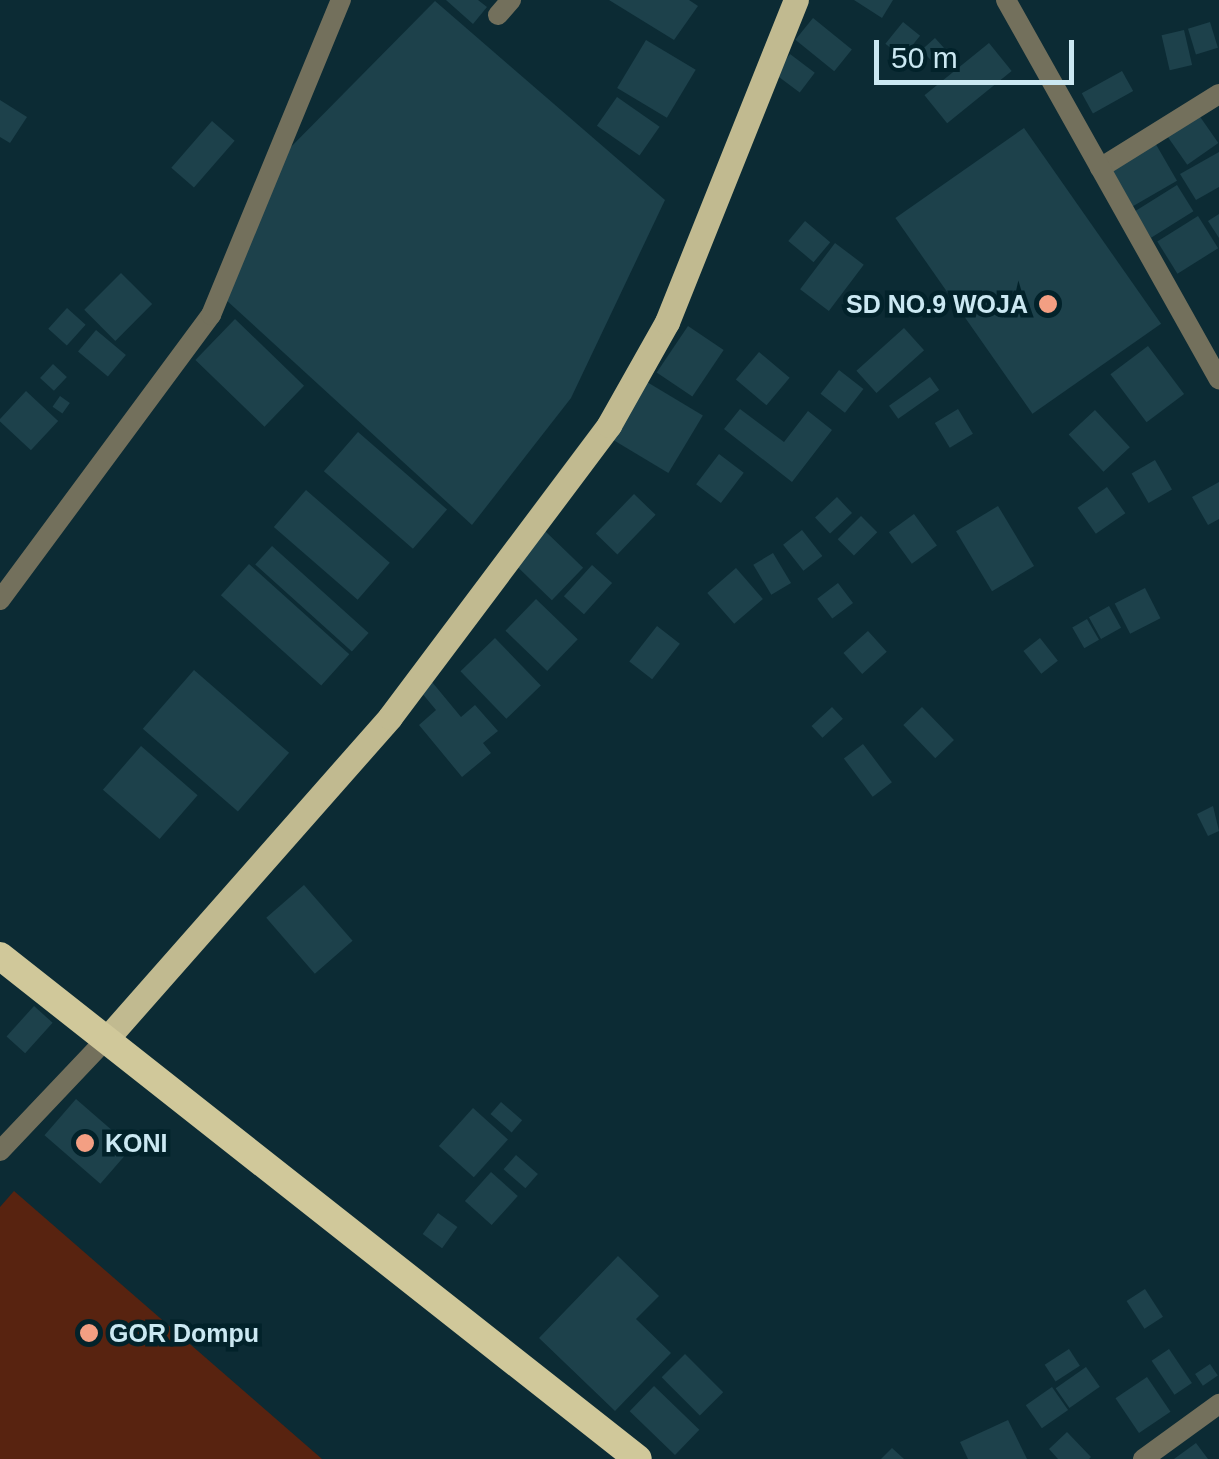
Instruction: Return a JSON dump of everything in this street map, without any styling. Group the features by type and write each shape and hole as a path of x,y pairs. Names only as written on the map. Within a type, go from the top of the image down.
{"highway":[{"path":"0,956 108,1036 638,1459"}],"main road":[{"path":"108,1036 390,717 609,425 668,322 796,0"}],"street":[{"path":"0,600 211,315 341,0"},
{"path":"1006,0 1219,379"},
{"path":"1100,168 1219,94"},
{"path":"0,1151 108,1036"},
{"path":"1143,1459 1219,1404"}],"shaded area":[{"name":"GOR Dompu","path":"14,1191 322,1459 0,1459 0,1207"}],"building":[{"path":"446,0 478,0 487,7 473,24"},
{"path":"609,0 689,0 698,6 674,40"},
{"path":"854,0 893,0 882,18"},
{"path":"435,1 665,200 571,398 472,525 225,299 275,163"},
{"path":"813,18 852,49 834,71 795,40"},
{"path":"903,22 920,36 902,58 885,44"},
{"path":"1210,22 1218,48 1196,55 1188,29"},
{"path":"1184,30 1192,65 1170,70 1162,35"},
{"path":"935,38 953,58 940,70 922,50"},
{"path":"646,40 696,70 667,118 617,88"},
{"path":"989,43 1012,71 947,123 924,95"},
{"path":"790,54 815,73 800,93 775,74"},
{"path":"1122,71 1133,91 1093,113 1082,93"},
{"path":"617,97 660,127 640,155 597,126"},
{"path":"0,100 27,117 10,143 0,137"},
{"path":"1196,111 1218,143 1187,165 1165,133"},
{"path":"212,121 235,141 194,187 171,168"},
{"path":"1024,128 1161,324 1032,414 895,218"},
{"path":"1154,141 1177,181 1133,206 1110,166"},
{"path":"1219,152 1219,187 1196,200 1180,174"},
{"path":"1177,185 1193,211 1151,238 1135,211"},
{"path":"1219,214 1219,238 1208,221"},
{"path":"1198,216 1218,248 1177,274 1157,241"},
{"path":"805,221 830,242 814,262 788,241"},
{"path":"835,243 864,265 829,311 800,289"},
{"path":"121,273 152,304 115,341 84,310"},
{"path":"67,308 86,325 67,346 48,329"},
{"path":"235,319 304,386 264,427 195,360"},
{"path":"688,326 724,350 692,396 657,372"},
{"path":"904,328 924,350 877,393 856,371"},
{"path":"96,330 126,355 108,377 78,351"},
{"path":"1148,346 1184,394 1147,422 1110,374"},
{"path":"759,352 790,378 767,405 736,380"},
{"path":"53,364 67,377 54,391 40,378"},
{"path":"839,370 863,389 845,413 821,394"},
{"path":"930,377 939,390 898,419 889,406"},
{"path":"642,379 703,416 668,473 607,436"},
{"path":"26,391 58,421 31,450 0,421"},
{"path":"60,396 70,403 62,414 53,407"},
{"path":"740,409 784,442 808,411 832,430 792,482 724,429"},
{"path":"958,409 973,434 950,448 935,423"},
{"path":"1095,410 1130,447 1103,472 1069,435"},
{"path":"358,432 447,509 413,549 324,471"},
{"path":"719,454 744,473 721,503 696,484"},
{"path":"1155,460 1172,489 1149,503 1132,474"},
{"path":"1219,482 1219,519 1208,525 1192,497"},
{"path":"1107,487 1125,513 1096,534 1078,508"},
{"path":"306,490 390,563 358,600 274,527"},
{"path":"634,494 656,515 617,554 596,534"},
{"path":"837,497 852,513 830,534 815,517"},
{"path":"998,506 1034,566 992,591 956,531"},
{"path":"914,514 937,546 912,564 889,532"},
{"path":"861,516 877,532 854,556 838,539"},
{"path":"802,530 822,556 803,571 783,545"},
{"path":"545,531 583,568 552,600 514,563"},
{"path":"272,546 369,633 352,652 255,565"},
{"path":"773,553 791,583 771,595 753,565"},
{"path":"249,564 349,654 321,686 221,595"},
{"path":"592,565 612,583 584,614 564,596"},
{"path":"736,568 763,599 734,624 707,593"},
{"path":"838,583 853,603 832,619 817,599"},
{"path":"1145,588 1160,618 1130,634 1115,603"},
{"path":"536,599 578,639 547,671 505,631"},
{"path":"1109,606 1121,628 1101,639 1089,617"},
{"path":"1087,619 1099,640 1084,648 1072,628"},
{"path":"657,626 680,644 652,679 629,661"},
{"path":"868,631 887,652 862,674 843,653"},
{"path":"495,638 541,685 506,719 460,671"},
{"path":"1040,638 1058,661 1041,674 1023,651"},
{"path":"194,670 289,753 238,812 143,729"},
{"path":"432,682 461,717 475,705 498,731 483,743 491,753 462,777 419,725 436,710 421,692"},
{"path":"832,707 843,719 822,738 812,726"},
{"path":"922,707 954,740 935,758 903,725"},
{"path":"863,744 892,782 873,797 844,758"},
{"path":"141,746 198,795 160,839 103,790"},
{"path":"1213,806 1219,831 1208,836 1197,814"},
{"path":"304,885 353,941 315,974 266,918"},
{"path":"34,1006 53,1023 25,1053 7,1036"},
{"path":"76,1099 132,1148 100,1184 45,1135"},
{"path":"501,1102 522,1120 512,1132 491,1114"},
{"path":"473,1108 508,1139 474,1177 439,1146"},
{"path":"516,1155 538,1174 525,1188 504,1169"},
{"path":"491,1172 518,1196 492,1225 465,1201"},
{"path":"438,1213 457,1227 442,1248 423,1234"},
{"path":"618,1256 659,1296 636,1319 671,1353 615,1411 539,1338"},
{"path":"1145,1289 1163,1317 1145,1329 1127,1301"},
{"path":"1069,1349 1080,1366 1056,1382 1045,1365"},
{"path":"1169,1349 1192,1383 1175,1395 1152,1361"},
{"path":"685,1354 723,1392 700,1416 662,1377"},
{"path":"1210,1364 1218,1376 1203,1386 1195,1374"},
{"path":"1086,1367 1100,1387 1069,1408 1056,1388"},
{"path":"1147,1377 1170,1412 1139,1433 1115,1398"},
{"path":"654,1386 699,1430 675,1455 630,1411"},
{"path":"1052,1387 1068,1410 1042,1428 1026,1405"},
{"path":"1008,1420 1027,1459 968,1459 960,1442"},
{"path":"1067,1432 1089,1459 1058,1459 1049,1449"},
{"path":"1196,1443 1208,1459 1174,1459"},
{"path":"892,1448 904,1459 881,1459"}],"place":[{"name":"SD NO.9 WOJA","path":"1048,304"},
{"name":"KONI","path":"85,1143"},
{"name":"GOR Dompu","path":"89,1333"}]}
